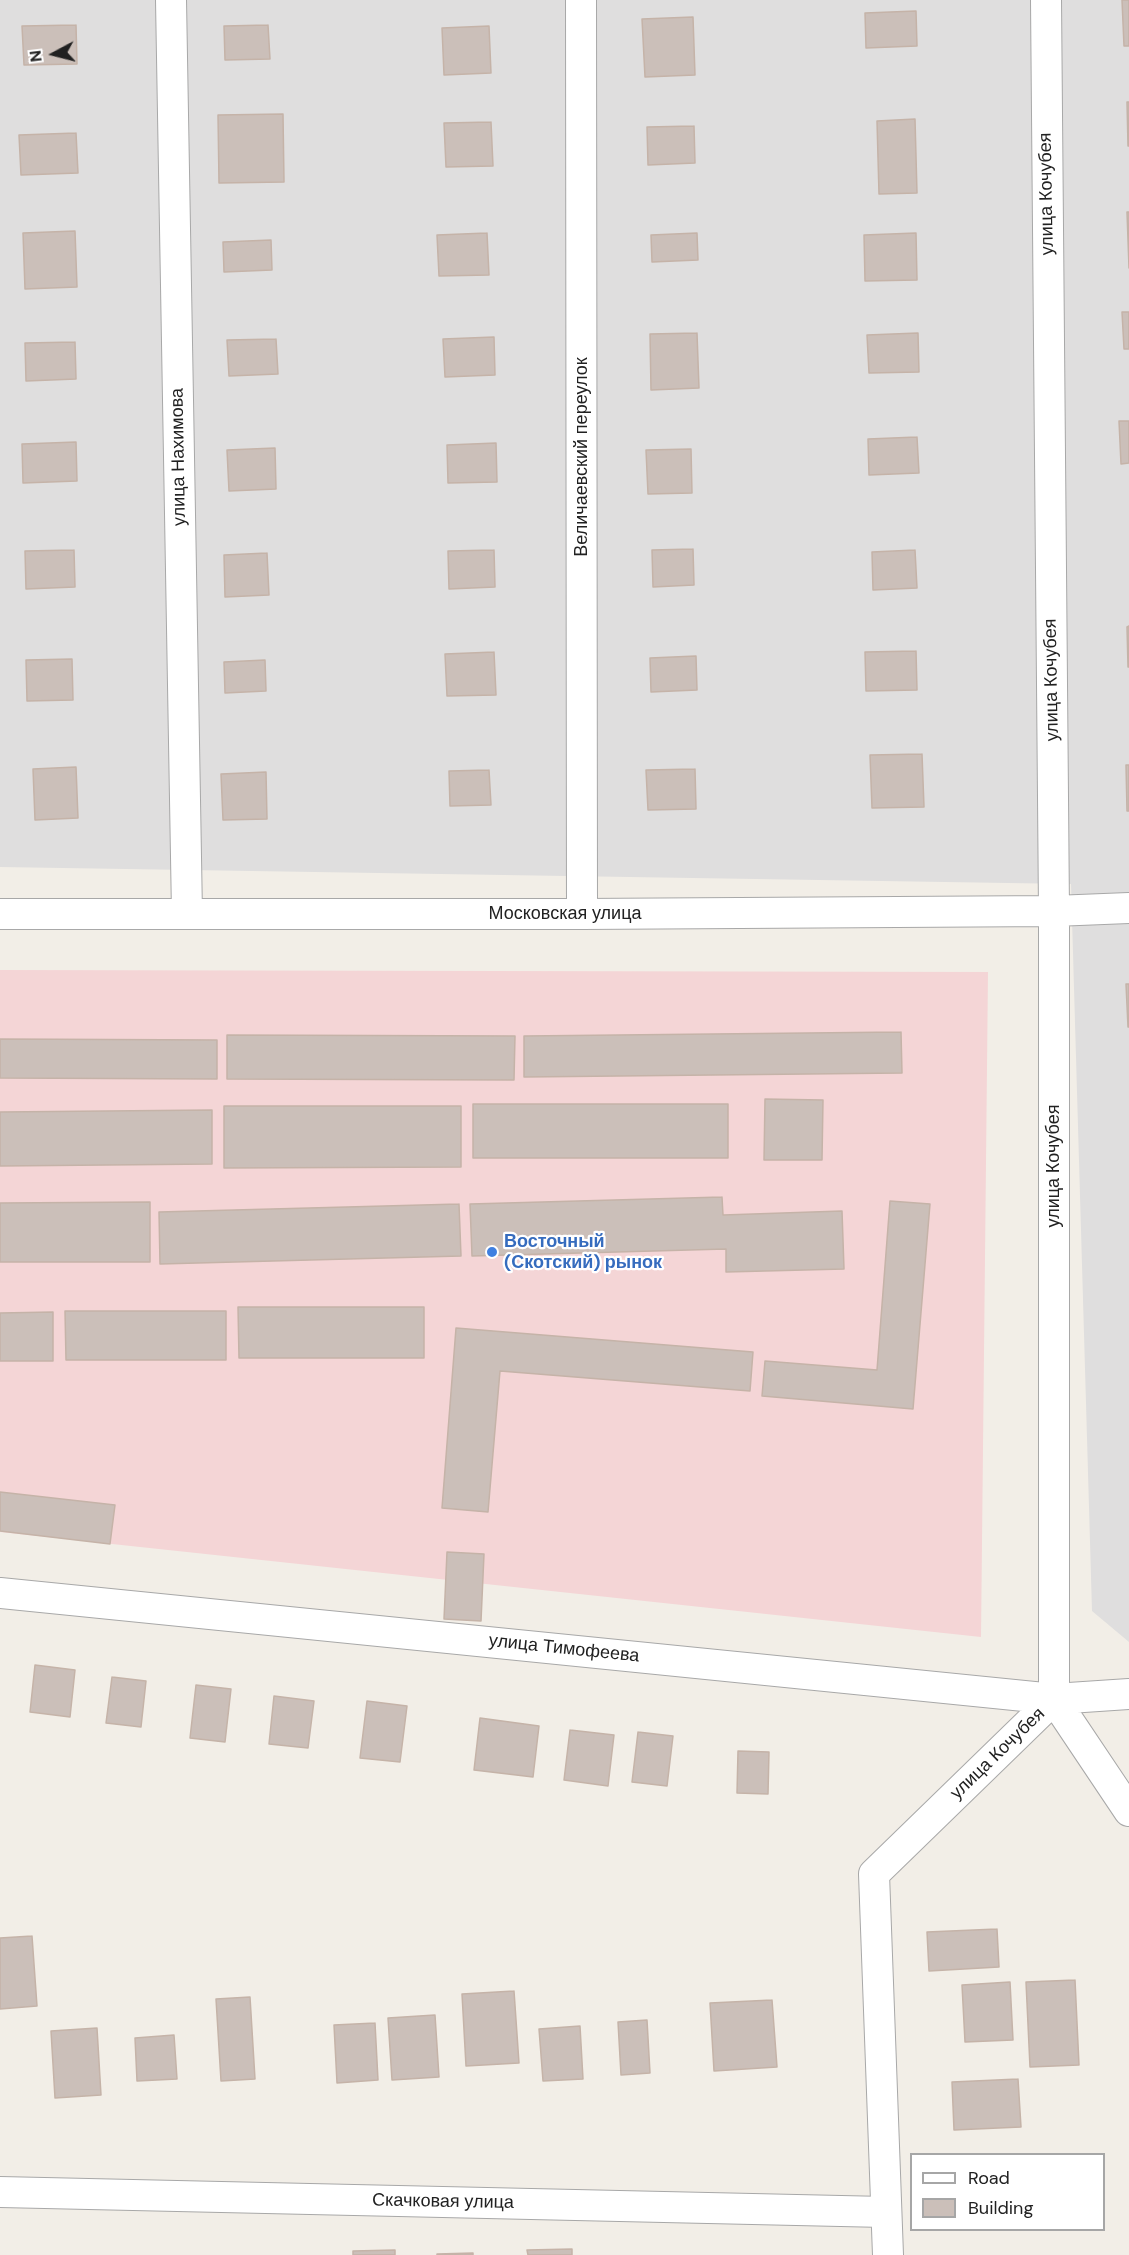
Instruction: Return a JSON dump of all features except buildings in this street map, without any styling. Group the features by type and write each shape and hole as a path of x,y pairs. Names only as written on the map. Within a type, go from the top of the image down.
{"street":[{"name":"улица Нахимова","path":"171,0 187,913"},
{"name":"Величаевский переулок","path":"581,0 582,914"},
{"name":"улица Кочубея","path":"888,2255 874,1874 1054,1699 1054,911 1046,0"},
{"name":"Московская улица","path":"0,914 582,914 1054,911 1129,908"},
{"name":"улица Тимофеева","path":"0,1593 1054,1699 1129,1694"},
{"path":"1054,1699 1129,1812"},
{"name":"Скачковая улица","path":"0,2192 885,2212"}],"shaded area":[{"path":"0,0 1129,0 1129,1642 1092,1611 1071,884 0,867"},
{"name":"Восточный (Скотский) рынок","path":"0,970 988,972 981,1637 0,1532"}],"place":[{"name":"Восточный (Скотский) рынок","path":"492,1252"}]}
